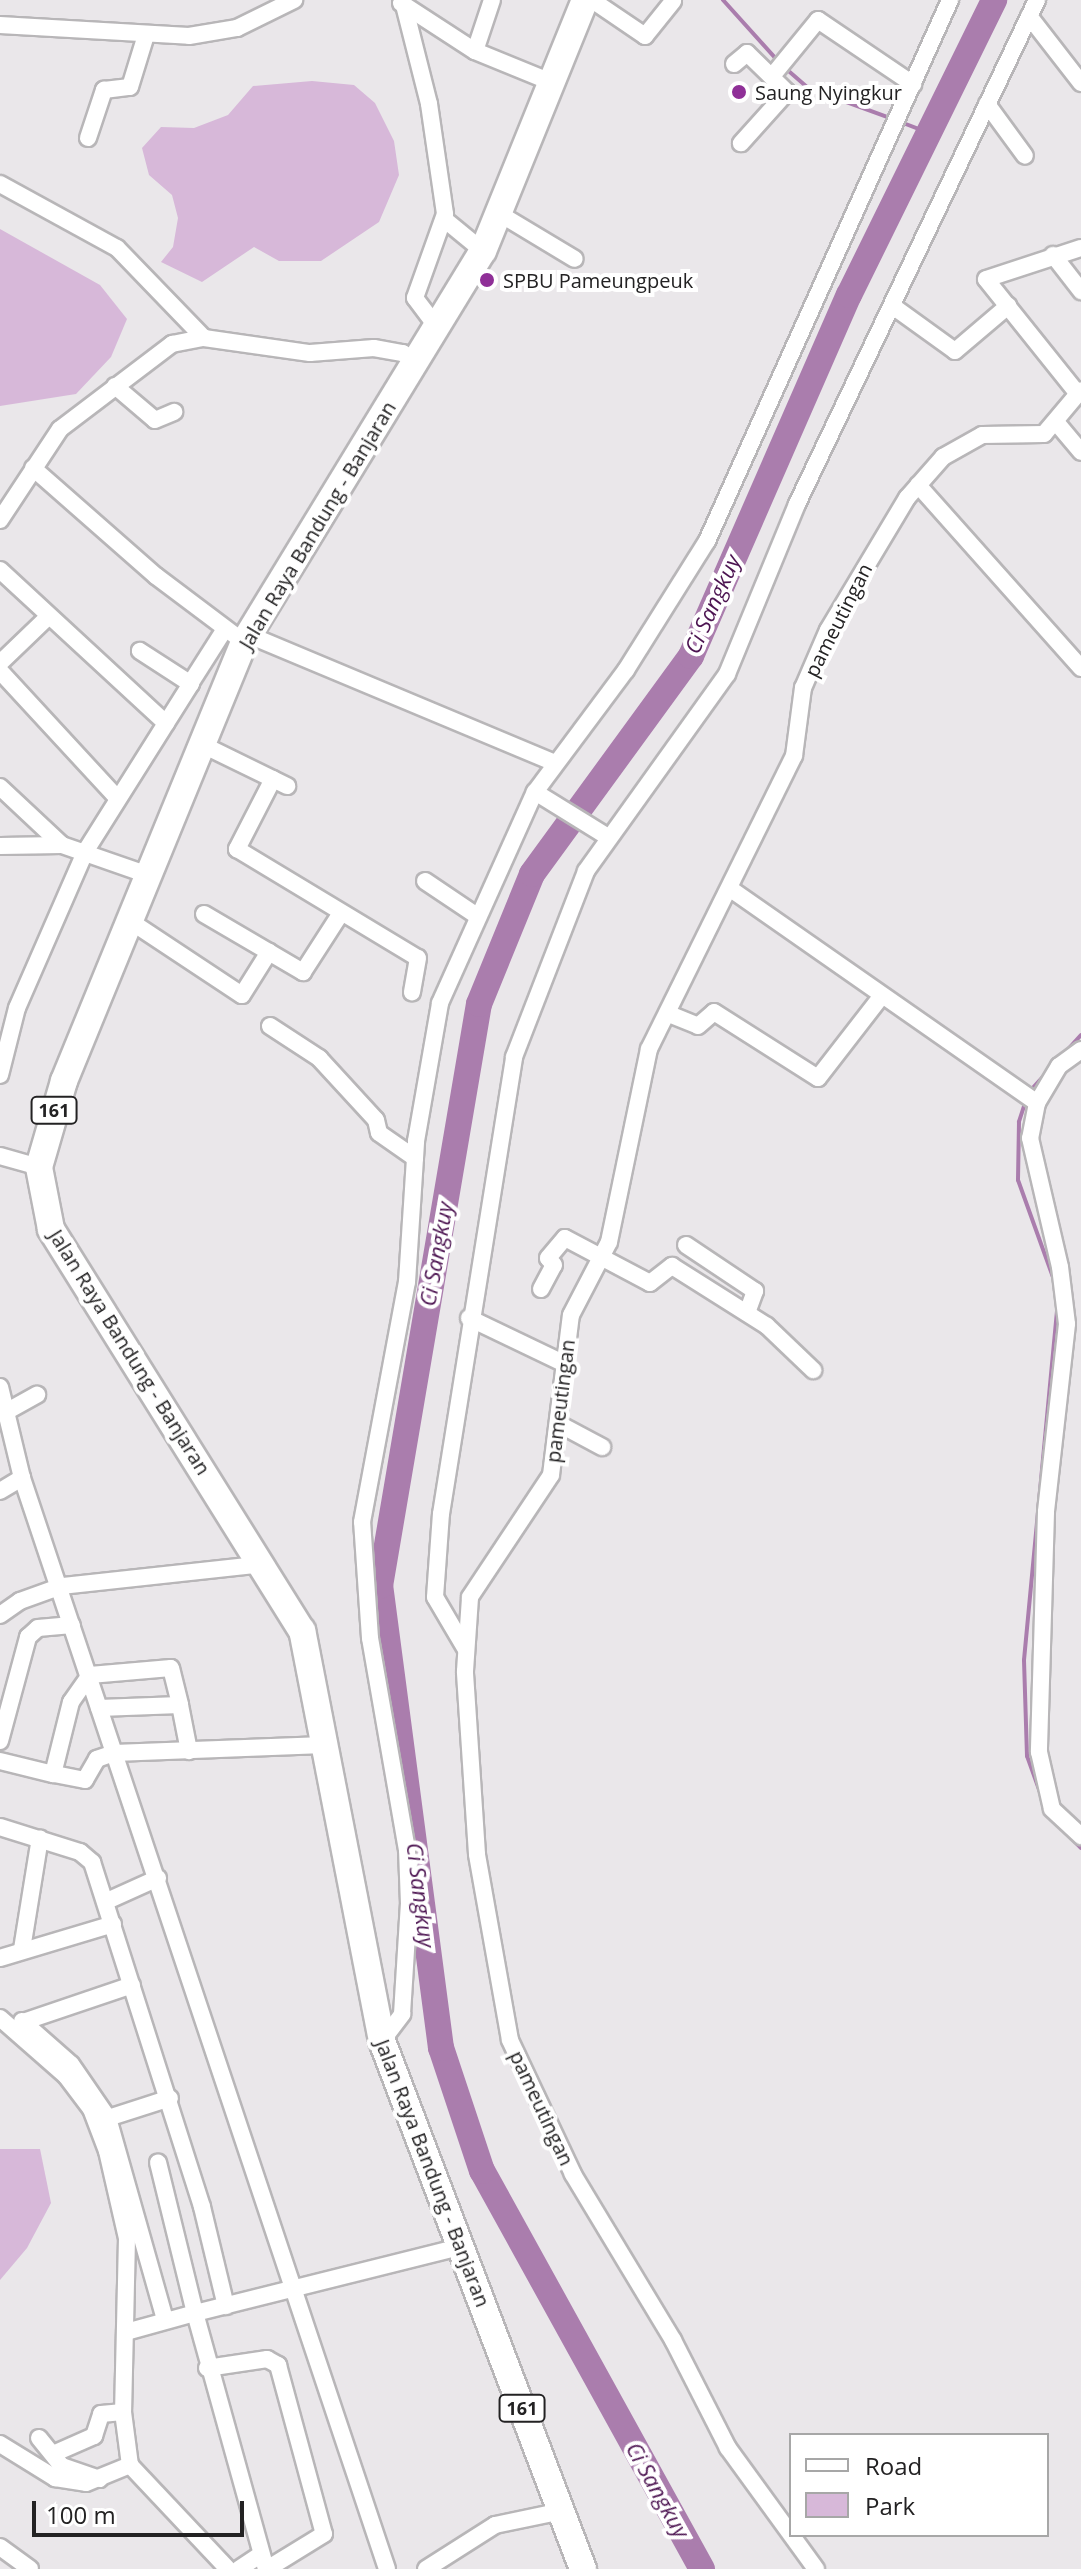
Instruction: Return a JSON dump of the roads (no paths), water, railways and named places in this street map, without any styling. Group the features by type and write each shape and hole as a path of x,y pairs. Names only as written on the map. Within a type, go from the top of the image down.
{"main road":[{"name":"Jalan Raya Bandung - Banjaran","path":"583,2569 382,2041 302,1631 265,1564 51,1229 39,1167 64,1081 201,744 239,635 416,363 483,251 585,0"}],"street":[{"path":"0,25 146,35 237,28 294,0"},
{"path":"475,51 492,0"},
{"path":"592,0 645,36 673,1"},
{"path":"465,1648 435,1597 469,1318 514,1057 586,871 605,835 727,674 797,504 894,307 1037,0"},
{"path":"400,2 475,51 551,82"},
{"path":"400,2 429,104 444,219 414,294 438,328"},
{"path":"382,2041 402,2014 409,1904 407,1850 370,1638 362,1522 407,1282 415,1158 440,1003 477,916 555,763 696,563 913,84 943,3"},
{"path":"1029,16 1081,83"},
{"path":"778,68 818,20 913,84"},
{"path":"88,138 104,90 130,87 146,35"},
{"path":"734,64 744,52 778,68 787,92 741,143"},
{"path":"987,104 1025,156"},
{"path":"0,184 117,248 204,338"},
{"path":"500,214 575,259"},
{"path":"444,219 483,251"},
{"path":"1081,248 988,276 1008,306 1080,392 1056,422 1081,452"},
{"path":"1053,255 1081,291"},
{"path":"894,307 955,351 1008,306"},
{"path":"0,520 60,429 158,351 204,338 310,353 383,348 416,363"},
{"path":"115,386 155,420 174,412"},
{"name":"pameutingan","path":"789,2536 728,2448 673,2340 573,2174 510,2040 477,1854 465,1648 470,1597 551,1475 559,1424 561,1362 576,1297 603,1254 649,1049 732,890 794,756 811,666 918,485 963,442 982,435 1044,434 1056,422"},
{"path":"33,468 239,635 555,763"},
{"path":"918,485 1081,668"},
{"path":"0,570 166,723"},
{"path":"0,663 48,617"},
{"path":"0,1075 17,1008 85,852 188,687 239,635"},
{"path":"140,651 188,687"},
{"path":"0,671 117,798"},
{"path":"201,744 280,783 237,849 418,958 412,992"},
{"path":"0,787 62,845"},
{"path":"538,794 605,835"},
{"path":"0,846 62,845 148,875"},
{"path":"425,881 477,916"},
{"path":"732,890 880,998 1031,1100"},
{"path":"204,914 303,972 341,913"},
{"path":"130,921 242,995 269,952"},
{"path":"669,1014 698,1026 714,1012 818,1078 880,998"},
{"path":"270,1026 319,1058 376,1120 379,1133 415,1158"},
{"path":"1081,1050 1059,1066 1031,1100 1030,1138 1038,1194 1060,1267 1067,1324 1046,1512 1036,1706 1046,1792 1052,1809 1081,1836"},
{"path":"0,1156 39,1167"},
{"path":"541,1289 554,1265 548,1258 565,1238 603,1254 650,1283 677,1267 747,1313 813,1370"},
{"path":"686,1245 755,1291 747,1313"},
{"path":"469,1318 561,1362"},
{"path":"0,1387 4,1418 22,1478 387,2569"},
{"path":"4,1418 37,1395"},
{"path":"559,1424 602,1447"},
{"path":"0,1491 22,1478"},
{"path":"0,1615 60,1587 265,1564"},
{"path":"0,1741 28,1637 38,1628 72,1625"},
{"path":"53,1774 71,1702 90,1675 170,1668 189,1751"},
{"path":"99,1708 180,1705"},
{"path":"0,1761 85,1780 97,1759 114,1753 324,1745"},
{"path":"0,1827 40,1838 92,1862 170,2098 226,2306"},
{"path":"22,1949 40,1838"},
{"path":"107,1901 158,1878"},
{"path":"0,1958 113,1924"},
{"path":"23,2022 132,1985"},
{"path":"0,2008 23,2022 71,2064 108,2118 165,2320"},
{"path":"0,2018 66,2076 100,2130 127,2238 123,2412 130,2465 228,2569"},
{"path":"108,2118 170,2098"},
{"path":"158,2162 207,2368 264,2564"},
{"path":"126,2332 165,2320 294,2292 460,2247"},
{"path":"207,2368 267,2359 278,2365 324,2534 264,2564 239,2569"},
{"path":"53,2454 94,2436 101,2414 123,2412"},
{"path":"39,2438 68,2469 82,2468 100,2479"},
{"path":"0,2444 55,2478 100,2479 130,2465"},
{"path":"426,2569 495,2525 562,2511"},
{"name":"pameutingan","path":"790,2537 816,2569"},
{"path":"0,2547 30,2569"}],"waterway":[{"path":"723,0 778,61"},
{"name":"Ci Sangkuy","path":"702,2569 482,2171 441,2048 380,1586 479,1004 532,874 691,656 849,295 994,0"},
{"path":"784,67 808,88 890,118"},
{"path":"898,121 929,133"},
{"path":"1029,1092 1081,1035"},
{"path":"1026,1100 1019,1122 1018,1180 1055,1283"},
{"path":"1046,1809 1027,1756 1024,1660 1057,1308"},
{"path":"1053,1819 1081,1848"}],"place":[{"name":"Saung Nyingkur","path":"739,92"},
{"name":"SPBU Pameungpeuk","path":"487,280"}]}
